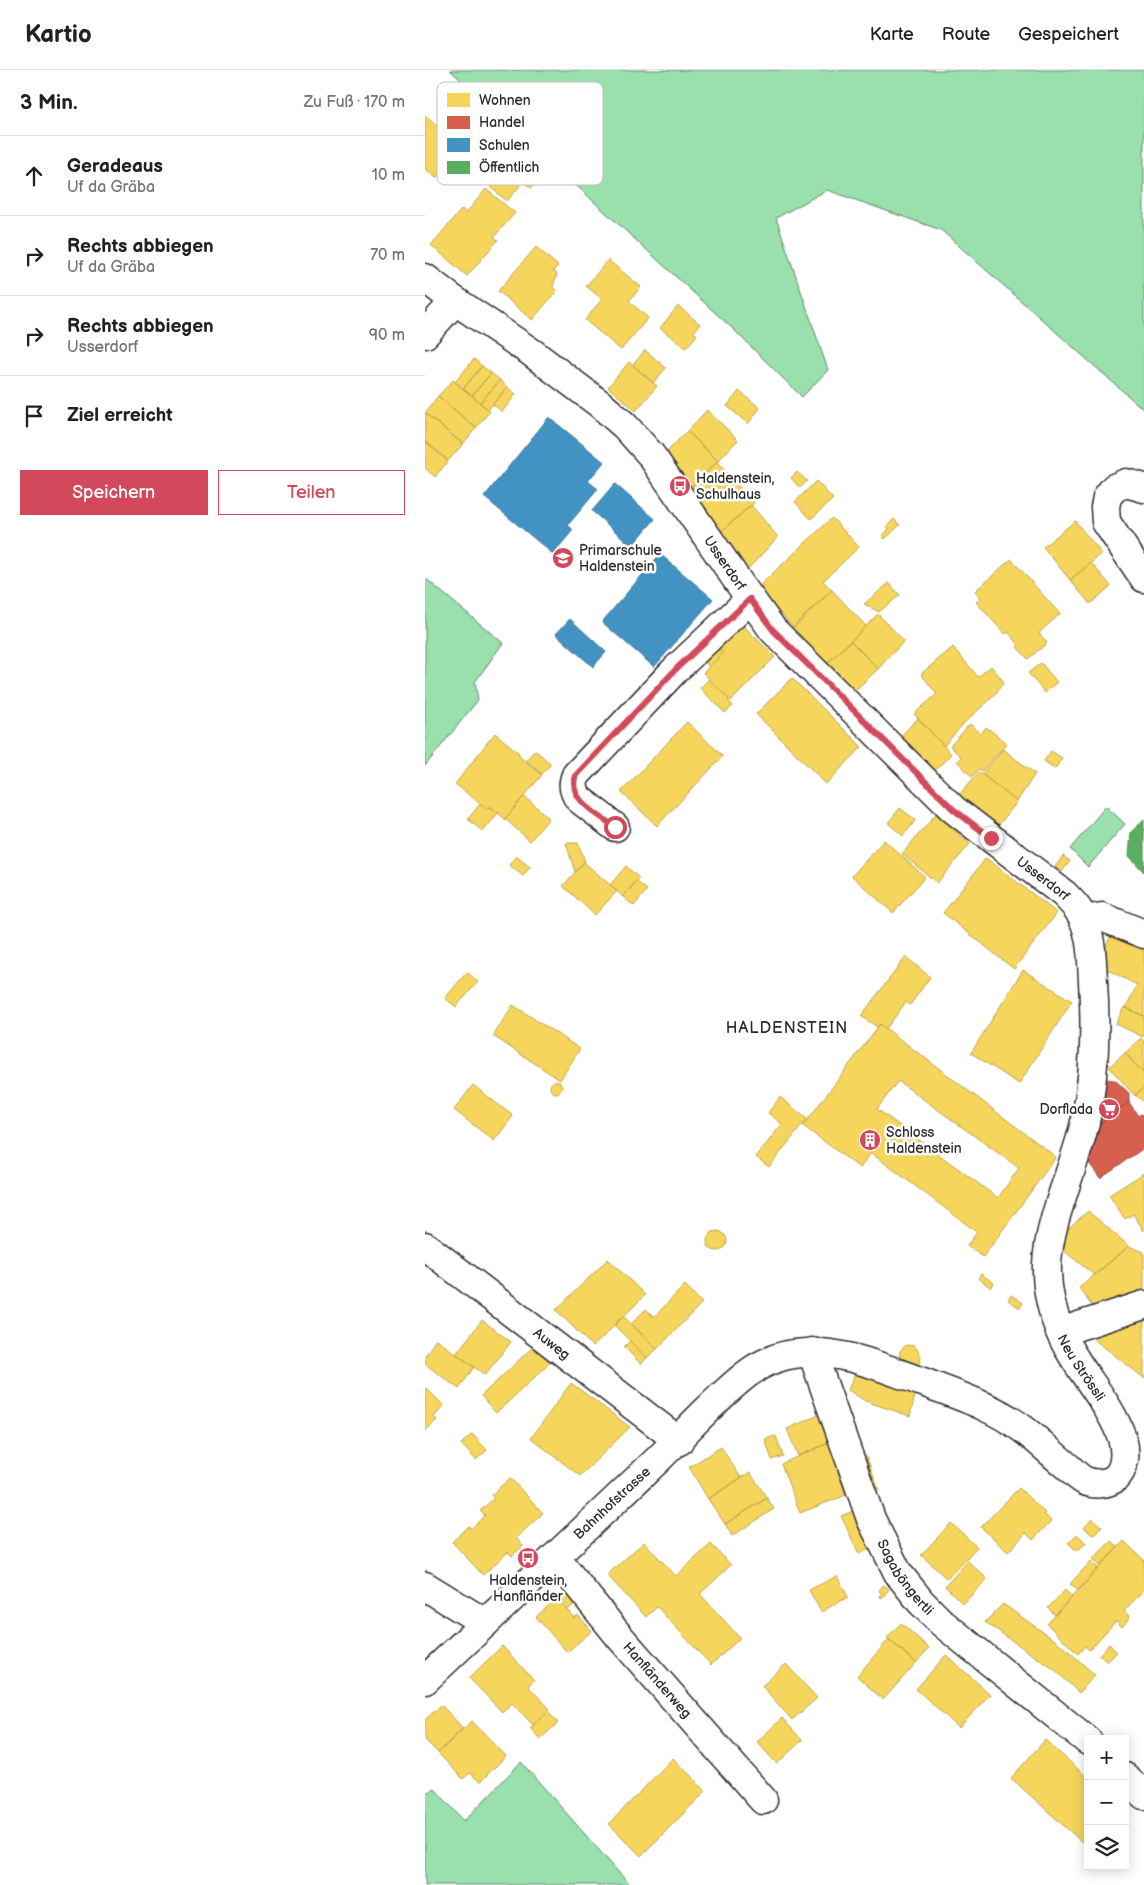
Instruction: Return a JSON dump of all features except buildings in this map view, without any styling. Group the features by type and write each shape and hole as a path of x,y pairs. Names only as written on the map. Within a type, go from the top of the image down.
{"street":[{"name":"Usserdorf","path":"425,278 455,301 531,352 601,404 625,426 651,455 773,630 953,809 1064,894 1077,908 1084,920"},
{"path":"425,334 455,301"},
{"path":"1144,488 1126,483 1114,488 1107,497 1105,507 1106,522 1144,578"},
{"path":"615,827 575,794 573,782 576,775 675,670 750,599"},
{"path":"1084,920 1102,918 1144,934"},
{"name":"Neu Strössli","path":"812,1352 837,1354 866,1362 979,1403 998,1412 1026,1431 1081,1478 1093,1483 1104,1483 1117,1476 1122,1468 1125,1454 1123,1440 1115,1422 1060,1332 1047,1286 1049,1241 1085,1122 1093,1069 1095,1024 1091,941 1084,920"},
{"name":"Auweg","path":"425,1246 679,1441"},
{"path":"1060,1332 1144,1305"},
{"name":"Bahnhofstrasse","path":"425,1680 679,1441 749,1372 790,1354 812,1352"},
{"name":"Sagaböngertli","path":"812,1352 871,1519 898,1574 921,1602 942,1623 1084,1737"},
{"name":"Hanfländerweg","path":"555,1557 619,1636 763,1800"},
{"path":"425,1586 485,1622"},
{"path":"1128,1780 1144,1795"}],"green space":[{"path":"450,70 1144,70 1144,410 941,230 827,190 776,218 828,370 802,397 733,329 576,185 603,185 603,82 463,82"},
{"path":"425,578 503,643 475,682 478,700 425,766"},
{"path":"1106,806 1125,824 1088,867 1070,849"},
{"path":"521,1762 630,1885 425,1885 425,1794 434,1788 464,1821"}],"place":[{"name":"Haldenstein, Schulhaus","path":"680,486"},
{"name":"Primarschule Haldenstein","path":"563,558"},
{"name":"Dorflada","path":"1109,1109"},
{"name":"Schloss Haldenstein","path":"870,1140"},
{"name":"Haldenstein, Hanfländer","path":"528,1558"}],"district":[{"name":"HALDENSTEIN","path":"787,1028"}],"route":[{"path":"615,827 575,794 573,782 576,775 675,670 750,599 773,630 953,809 991,838"}]}
